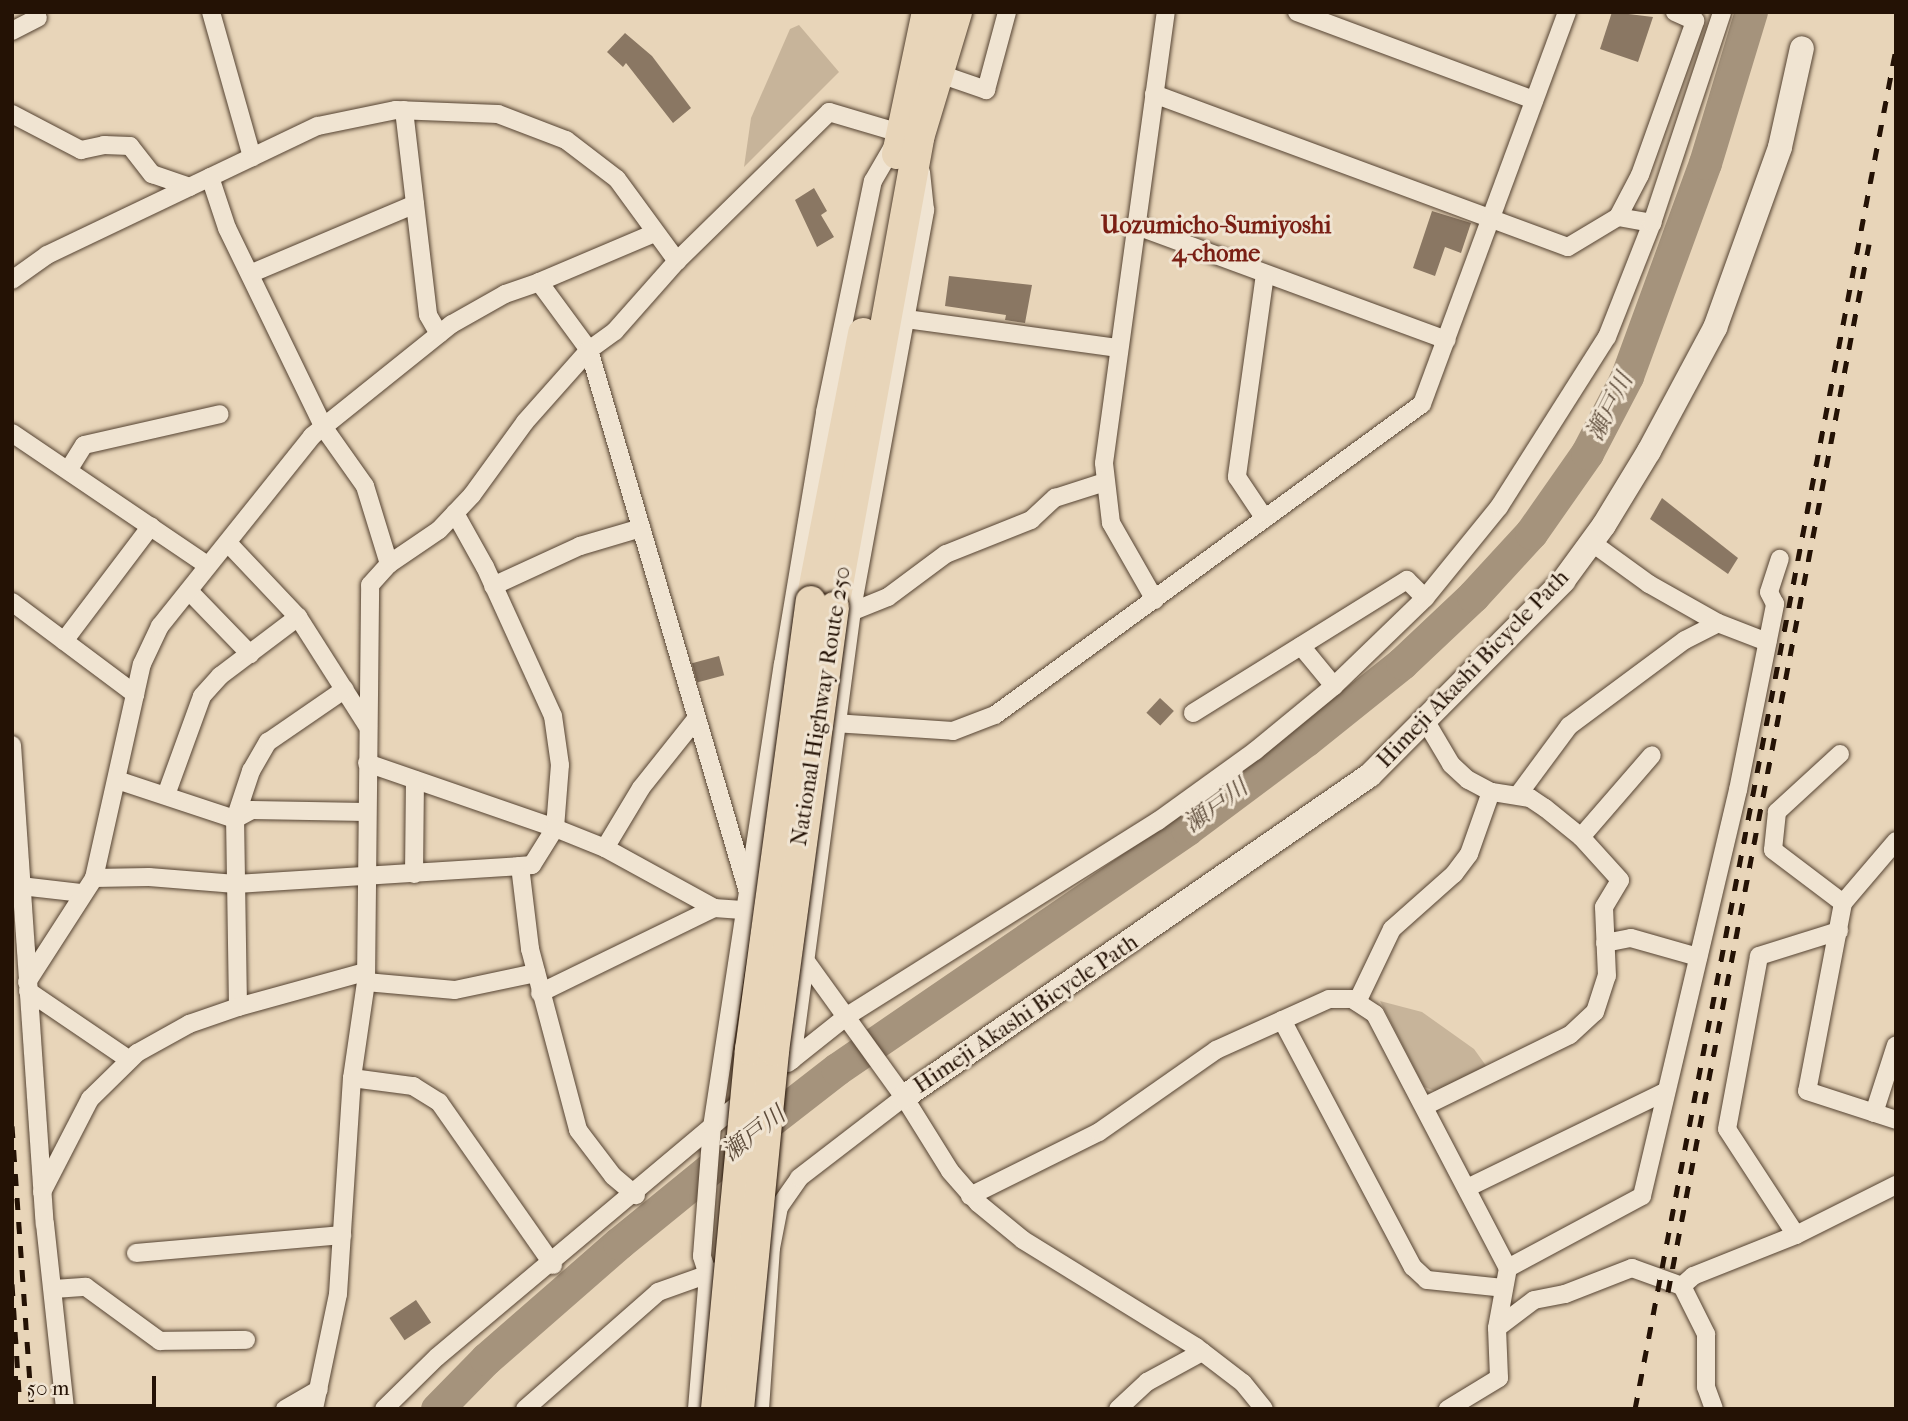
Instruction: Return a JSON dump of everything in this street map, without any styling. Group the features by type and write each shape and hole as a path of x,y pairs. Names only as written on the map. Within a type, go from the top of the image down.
{"highway":[{"name":"National Highway Route 250","path":"716,1409 750,1050 832,606 910,136 927,12"},
{"name":"National Highway Route 250","path":"910,136 940,74 957,12"},
{"name":"National Highway Route 250","path":"739,1409 774,1051 832,606"}],"main road":[{"name":"Himeji Akashi Bicycle Path","path":"902,1094 1370,775 1563,581 1649,451 1715,328 1780,147 1802,48"}],"street":[{"path":"211,12 252,156"},
{"path":"940,74 986,90 1007,12"},
{"path":"1154,600 1111,523 1105,482 1134,225 1166,12"},
{"path":"1297,12 1534,100"},
{"path":"834,723 940,731 995,715 1422,404 1567,12"},
{"path":"1154,94 1568,247 1618,217 1640,175 1695,21 1675,12"},
{"path":"384,1409 437,1357 553,1265 792,1059 847,1016 1158,821 1334,686 1424,598 1499,507 1607,337 1653,223 1722,12"},
{"path":"12,31 38,18"},
{"path":"404,110 428,315 439,334"},
{"path":"12,280 47,255 318,126 404,110 498,114 566,140 617,179 652,234 677,261"},
{"path":"314,1409 338,1294 352,1078 366,977 364,878 370,585 389,564 439,530 525,422 589,350 615,331 677,261 829,112 910,136"},
{"path":"12,114 81,150 104,145 131,146 152,174 190,187"},
{"path":"792,1059 834,723 832,606 906,319 925,210 910,136"},
{"path":"696,1409 708,1275 702,1256 712,1127 783,664 825,412 873,181 910,136"},
{"path":"211,177 227,228 252,274 324,428 365,486 389,564"},
{"path":"252,274 415,204"},
{"path":"1618,217 1653,223"},
{"path":"1134,225 1446,340"},
{"path":"24,997 81,893 94,878 142,664 160,626 312,436 386,373 439,334 505,294 540,282 652,234"},
{"path":"1265,274 1237,477 1265,519"},
{"path":"540,282 589,350 747,901"},
{"path":"906,319 1119,348"},
{"path":"69,469 84,445 220,414"},
{"path":"12,433 69,469 207,565"},
{"path":"783,664 832,606 888,597 946,554 1031,520 1055,498 1105,482"},
{"path":"94,878 149,877 236,884 364,878 532,865 555,828 560,765 553,716 494,586 455,513"},
{"path":"64,641 151,526"},
{"path":"494,586 580,546 641,528"},
{"path":"1591,542 1649,584 1718,623 1767,642"},
{"path":"228,543 299,617 368,727"},
{"path":"1508,1268 1642,1196 1767,642 1775,604 1769,592 1780,559"},
{"path":"1193,713 1407,580 1424,598"},
{"path":"189,591 250,654"},
{"path":"12,602 135,694"},
{"path":"166,795 202,696 250,654 299,617"},
{"path":"1517,795 1569,726 1675,647 1718,623"},
{"path":"1301,646 1334,686"},
{"path":"237,1007 235,819 251,771 268,742 345,689"},
{"path":"605,848 641,788 696,719"},
{"path":"1425,720 1451,764 1468,780 1491,792 1517,795 1538,803 1581,837 1619,880 1604,907 1605,992 1595,1012 1570,1035 1425,1105"},
{"path":"12,745 24,997 65,1409"},
{"path":"1840,754 1777,812 1773,850 1843,903"},
{"path":"1581,837 1652,755"},
{"path":"367,763 605,848 714,908"},
{"path":"117,780 235,819 252,810 366,812"},
{"path":"414,874 415,780"},
{"path":"1357,1002 1392,929 1454,874 1469,855 1491,792"},
{"path":"1896,841 1887,862 1843,903 1807,1091 1896,1120"},
{"path":"520,866 540,993 578,1130 613,1177 636,1195"},
{"path":"17,885 81,893"},
{"path":"540,993 714,908 758,900 847,1016 970,1196 1023,1240 1202,1352 1243,1383 1264,1409"},
{"path":"1796,1235 1727,1129 1759,956 1839,931"},
{"path":"1605,943 1630,938 1698,957"},
{"path":"42,1192 90,1099 128,1059 190,1024 237,1007 366,977 455,990 536,973"},
{"path":"24,997 128,1059"},
{"path":"970,1196 1051,1159 1216,1050 1329,999 1357,1002 1374,1014 1425,1105 1508,1268 1497,1328 1499,1378 1448,1409"},
{"path":"1282,1020 1413,1267 1427,1280 1504,1288"},
{"path":"1874,1113 1896,1045"},
{"path":"352,1078 413,1086 439,1101 553,1265"},
{"path":"1467,1188 1665,1092"},
{"path":"760,1409 771,1248 779,1207 788,1190 902,1094"},
{"path":"1682,1286 1693,1276 1796,1235 1896,1185"},
{"path":"136,1253 342,1235"},
{"path":"525,1409 659,1292 771,1248"},
{"path":"1497,1328 1534,1300 1565,1294 1632,1268 1682,1286 1706,1334 1706,1387 1714,1409"},
{"path":"54,1289 86,1287 160,1341 246,1340"},
{"path":"1118,1409 1147,1382 1202,1352"},
{"path":"285,1409 319,1389"}],"shaded area":[{"path":"799,25 839,72 744,167 751,118 790,29"},
{"path":"1380,1001 1422,1012 1474,1049 1487,1067 1438,1092 1424,1087"}],"building":[{"path":"1612,12 1653,17 1638,62 1600,49"},
{"path":"625,33 652,56 691,108 673,123 626,63 623,67 607,52"},
{"path":"814,188 827,211 821,215 834,237 817,247 795,200"},
{"path":"1432,211 1471,223 1461,253 1445,247 1435,276 1413,268"},
{"path":"949,276 1032,285 1025,323 1005,320 1006,315 945,306"},
{"path":"1662,498 1738,558 1728,574 1650,519"},
{"path":"719,656 724,675 697,683 692,663"},
{"path":"1160,698 1174,711 1160,726 1146,713"},
{"path":"416,1300 431,1322 405,1340 389,1318"}],"waterway":[{"name":"瀬戸川","path":"437,1409 486,1359 619,1243 738,1146 837,1069 1187,829 1306,740 1402,663 1473,596 1531,533 1587,453 1627,376 1705,163 1751,12"}],"railway":[{"path":"1635,1409 1896,48"},
{"path":"1668,1292 1869,244"},
{"path":"12,1126 32,1409"},
{"path":"12,1284 20,1409"}],"district":[{"name":"Uozumicho-Sumiyoshi 4-chome","path":"1216,240"}]}
